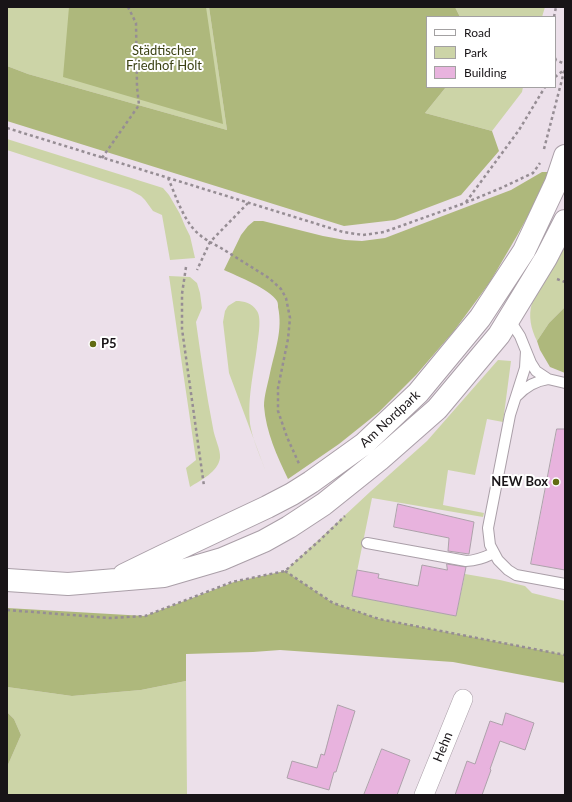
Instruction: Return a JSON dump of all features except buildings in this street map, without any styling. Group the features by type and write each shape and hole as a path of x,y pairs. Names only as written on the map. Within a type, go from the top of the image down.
{"street":[{"name":"Am Nordpark","path":"116,580 162,556 292,494 364,444 418,393 480,318 524,252 556,183 565,156"},
{"name":"Am Nordpark","path":"7,580 68,584 164,576 222,559 290,527 330,499 379,460 437,409 499,336 546,258 565,221"},
{"name":"Hehn","path":"424,795 463,699"}],"lane":[{"path":"508,319 520,336 531,363 536,371 548,379"},
{"path":"526,351 525,368 510,415 488,528 490,545 498,560 508,570 516,575 565,584"},
{"path":"516,396 530,385 540,380 548,379 565,383"},
{"path":"367,543 466,561 474,561 494,553"}],"path":[{"path":"102,158 139,105 137,87 136,23 128,7"},
{"path":"556,76 565,69"},
{"path":"543,153 565,69"},
{"path":"466,203 519,130 544,88"},
{"path":"7,128 343,232 363,236 384,232 466,203 533,173 542,160"},
{"path":"168,178 184,216 199,235 269,278 281,289 286,298 290,318 288,338 278,388 278,411 287,437 299,464 310,482"},
{"path":"198,270 210,242 248,203"},
{"path":"186,266 182,294 182,329 204,486"},
{"path":"557,280 565,282"},
{"path":"7,610 110,618 145,616 232,582 285,571 333,603 379,619 565,655"}],"green space":[{"name":"Städtischer Friedhof Holt","path":"7,7 209,7 227,130 28,74 7,66"},
{"name":"Städtischer Friedhof Holt","path":"69,7 206,7 223,124 63,77"},
{"path":"209,7 455,7 460,16 426,16 426,88 445,88 425,113 492,131 499,151 461,195 395,220 344,226 7,121 7,66 28,74 227,130"},
{"path":"455,7 545,7 542,16 460,16"},
{"path":"445,88 523,88 522,92 492,131 425,113"},
{"path":"7,139 163,188 180,214 190,236 195,258 170,260 162,215 153,211 141,196 130,190 7,150"},
{"path":"542,172 552,172 490,282 454,331 416,375 379,412 339,444 288,479 276,453 267,425 264,406 265,394 279,332 280,324 278,302 268,292 245,279 224,270 241,235 248,226 254,221 263,221 345,240 362,241 385,238 511,190"},
{"path":"565,243 565,307 549,323 537,341 531,322 530,313 532,303 559,257"},
{"path":"169,276 190,277 197,283 200,293 202,308 196,322 210,415 220,455 219,463 213,471 190,487 186,468 196,460"},
{"path":"236,301 245,302 253,306 257,311 259,318 259,334 249,409 251,429 254,440 229,373 223,322 225,311 228,306"},
{"path":"565,307 565,373 550,367 540,350 537,341 549,323"},
{"path":"498,360 511,361 503,422 487,419 475,475 448,470 443,505 484,513 483,517 372,498 352,596 456,616 465,574 525,586 532,593 565,601 565,655 379,619 333,603 285,571 427,441"},
{"path":"285,571 333,603 379,619 565,655 565,683 453,662 280,650 186,654 186,681 141,690 72,696 7,687 7,608 145,616 234,582"},
{"path":"186,681 187,795 7,795 7,767 21,735 14,719 7,712 7,687 72,696 141,690"},
{"path":"7,712 14,719 21,735 7,767"}],"place":[{"name":"P5","path":"93,344"},
{"name":"NEW Box","path":"556,482"}]}
